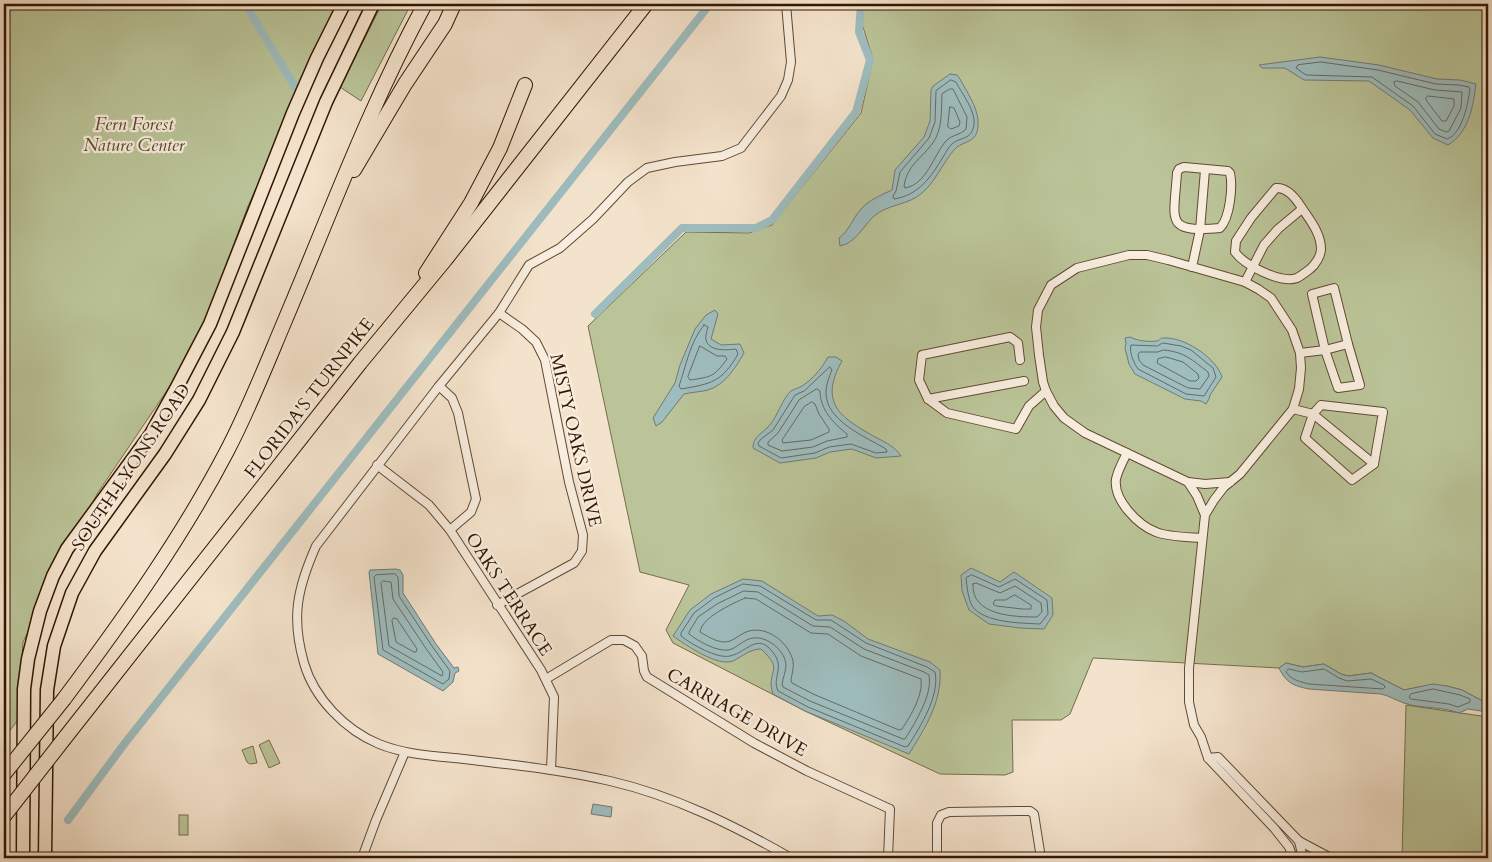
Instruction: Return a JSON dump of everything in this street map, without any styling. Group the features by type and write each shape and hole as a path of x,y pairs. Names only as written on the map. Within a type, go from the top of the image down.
{"highway":[{"name":"FLORIDA'S TURNPIKE","path":"4,774 64,699 119,625 166,554 226,452 257,388 397,55 425,4"},
{"path":"338,192 349,179 400,91 445,24 454,4"},
{"name":"FLORIDA'S TURNPIKE","path":"4,816 645,6"},
{"path":"411,300 435,256 471,203 492,164 525,85"}],"main road":[{"name":"SOUTH LYONS ROAD","path":"23,858 24,689 28,659 40,611 53,576 67,549 150,434 210,324 293,113 317,58 344,4"},
{"name":"SOUTH LYONS ROAD","path":"45,858 47,690 54,646 72,593 95,551 165,454 199,400 232,332 326,102 373,4"}],"street":[{"path":"786,4 791,62 788,80 781,96 741,148 722,156 674,162 648,168 628,182 560,248 529,265 499,313 439,386 316,546 305,570 299,594 296,622 299,647 307,674 323,700 337,716 357,732 379,744 405,752 551,770 612,782 674,801 746,832 791,858"},
{"path":"1184,167 1228,171 1230,173 1228,210 1224,224 1220,228 1200,230 1184,228 1177,223 1175,218 1177,173 1179,169 1184,167"},
{"path":"1192,267 1200,230 1205,170"},
{"path":"1279,188 1287,191 1296,199 1302,209 1314,224 1321,250 1314,266 1297,278 1278,278 1270,275 1242,260 1235,252 1236,241 1272,192 1279,188"},
{"path":"1244,282 1264,245 1278,229 1302,209"},
{"path":"1230,482 1205,484 1188,482 1085,433 1064,418 1054,406 1043,382 1036,327 1038,310 1051,285 1077,268 1129,255 1147,255 1244,282 1258,289 1271,298 1292,330 1300,353 1301,368 1299,389 1293,409 1240,474 1214,500 1205,515 1189,668 1189,702 1194,725 1201,737 1208,758 1274,828 1289,847 1293,858"},
{"path":"1334,288 1360,385 1338,388 1325,350 1312,294 1334,288"},
{"name":"MISTY OAKS DRIVE","path":"497,605 574,563 582,551 583,535 569,482 545,360 536,342 522,329 499,313"},
{"path":"1020,360 1018,343 1010,337 922,355 919,380 928,399 947,413 1016,429 1029,406 1046,391"},
{"path":"1300,353 1325,350 1348,344"},
{"path":"928,399 1024,381"},
{"path":"439,386 452,398 458,413 476,499 471,512 450,530"},
{"path":"1321,405 1383,412 1374,464 1352,480 1305,438 1313,414 1321,405"},
{"path":"1293,409 1313,414 1374,464"},
{"path":"1127,453 1116,478 1117,487 1121,501 1140,523 1156,532 1202,538"},
{"name":"OAKS TERRACE","path":"377,465 428,505 450,530 546,679 554,697 551,770"},
{"path":"1188,482 1197,496 1205,515"},
{"name":"CARRIAGE DRIVE","path":"546,679 611,640 624,640 635,646 642,656 644,671 647,677 754,743 807,771 890,809 888,858"},
{"path":"362,858 405,752"},
{"path":"1208,758 1218,758 1299,841 1331,858"},
{"path":"937,858 937,823 941,815 949,812 1020,810 1030,811 1034,814 1040,858"},
{"path":"1299,841 1303,858"}],"green space":[{"name":"Fern Forest Nature Center","path":"4,4 346,4 317,58 248,206 201,332 168,389 97,494 23,642 18,720 4,738"},
{"path":"382,4 411,4 361,101 340,87"},
{"path":"864,4 1488,4 1488,704 1462,690 1447,686 1420,687 1404,690 1371,673 1348,676 1324,664 1303,667 1286,663 1279,668 1093,658 1070,714 1061,720 1012,720 1013,772 1005,775 940,774 805,711 673,643 666,630 689,585 640,572 588,326 686,232 749,233 772,225 861,113 873,59 862,24"},
{"path":"1406,705 1488,717 1488,858 1402,858"},
{"path":"269,740 280,763 269,768 259,745"},
{"path":"253,746 257,763 250,764 247,762 242,750"},
{"path":"179,815 188,815 188,835 179,835"}],"water":[{"path":"1320,57 1379,65 1437,79 1460,80 1476,84 1469,118 1461,133 1448,145 1433,138 1410,110 1369,81 1304,80 1285,68 1262,68 1259,65"},
{"path":"950,74 957,75 974,105 978,118 975,136 954,150 922,193 911,200 880,212 870,220 855,238 840,246 839,238 846,232 861,209 871,200 892,190 895,170 924,137 930,121 931,90 933,86"},
{"path":"715,310 718,314 711,339 721,345 740,344 744,353 734,370 725,380 714,388 684,394 662,422 656,426 653,418 675,383 680,365 695,329 706,315"},
{"path":"1130,337 1147,341 1157,341 1162,338 1181,341 1207,356 1219,370 1222,377 1206,404 1201,401 1185,399 1135,374 1129,364 1125,348 1125,338"},
{"path":"828,357 836,357 842,361 832,388 833,399 837,408 853,424 896,450 901,456 876,458 852,449 830,452 816,458 780,463 753,448 756,439 771,423 788,394 810,380"},
{"path":"971,568 1000,582 1014,572 1052,598 1053,615 1044,629 989,624 969,610 962,591 961,575"},
{"path":"370,570 400,570 403,575 403,593 436,644 454,668 458,667 459,671 455,673 453,682 443,691 378,654 369,572"},
{"path":"743,579 762,581 818,616 832,615 844,621 868,639 930,662 940,670 940,682 935,704 909,754 805,711 773,694 771,680 774,667 761,649 750,651 733,661 719,661 702,654 673,636 690,610 711,594"},
{"path":"1286,663 1303,667 1324,664 1348,676 1371,673 1404,690 1433,684 1447,686 1462,690 1488,704 1488,712 1468,709 1459,713 1445,709 1411,705 1381,694 1304,688 1291,683 1285,677 1279,668"},
{"path":"593,804 612,807 611,817 591,814"}],"waterway":[{"path":"245,4 295,87"},
{"path":"68,820 125,743 710,4"},
{"path":"595,314 682,228 756,228 772,220 856,112 870,60 859,32 861,4"}]}
